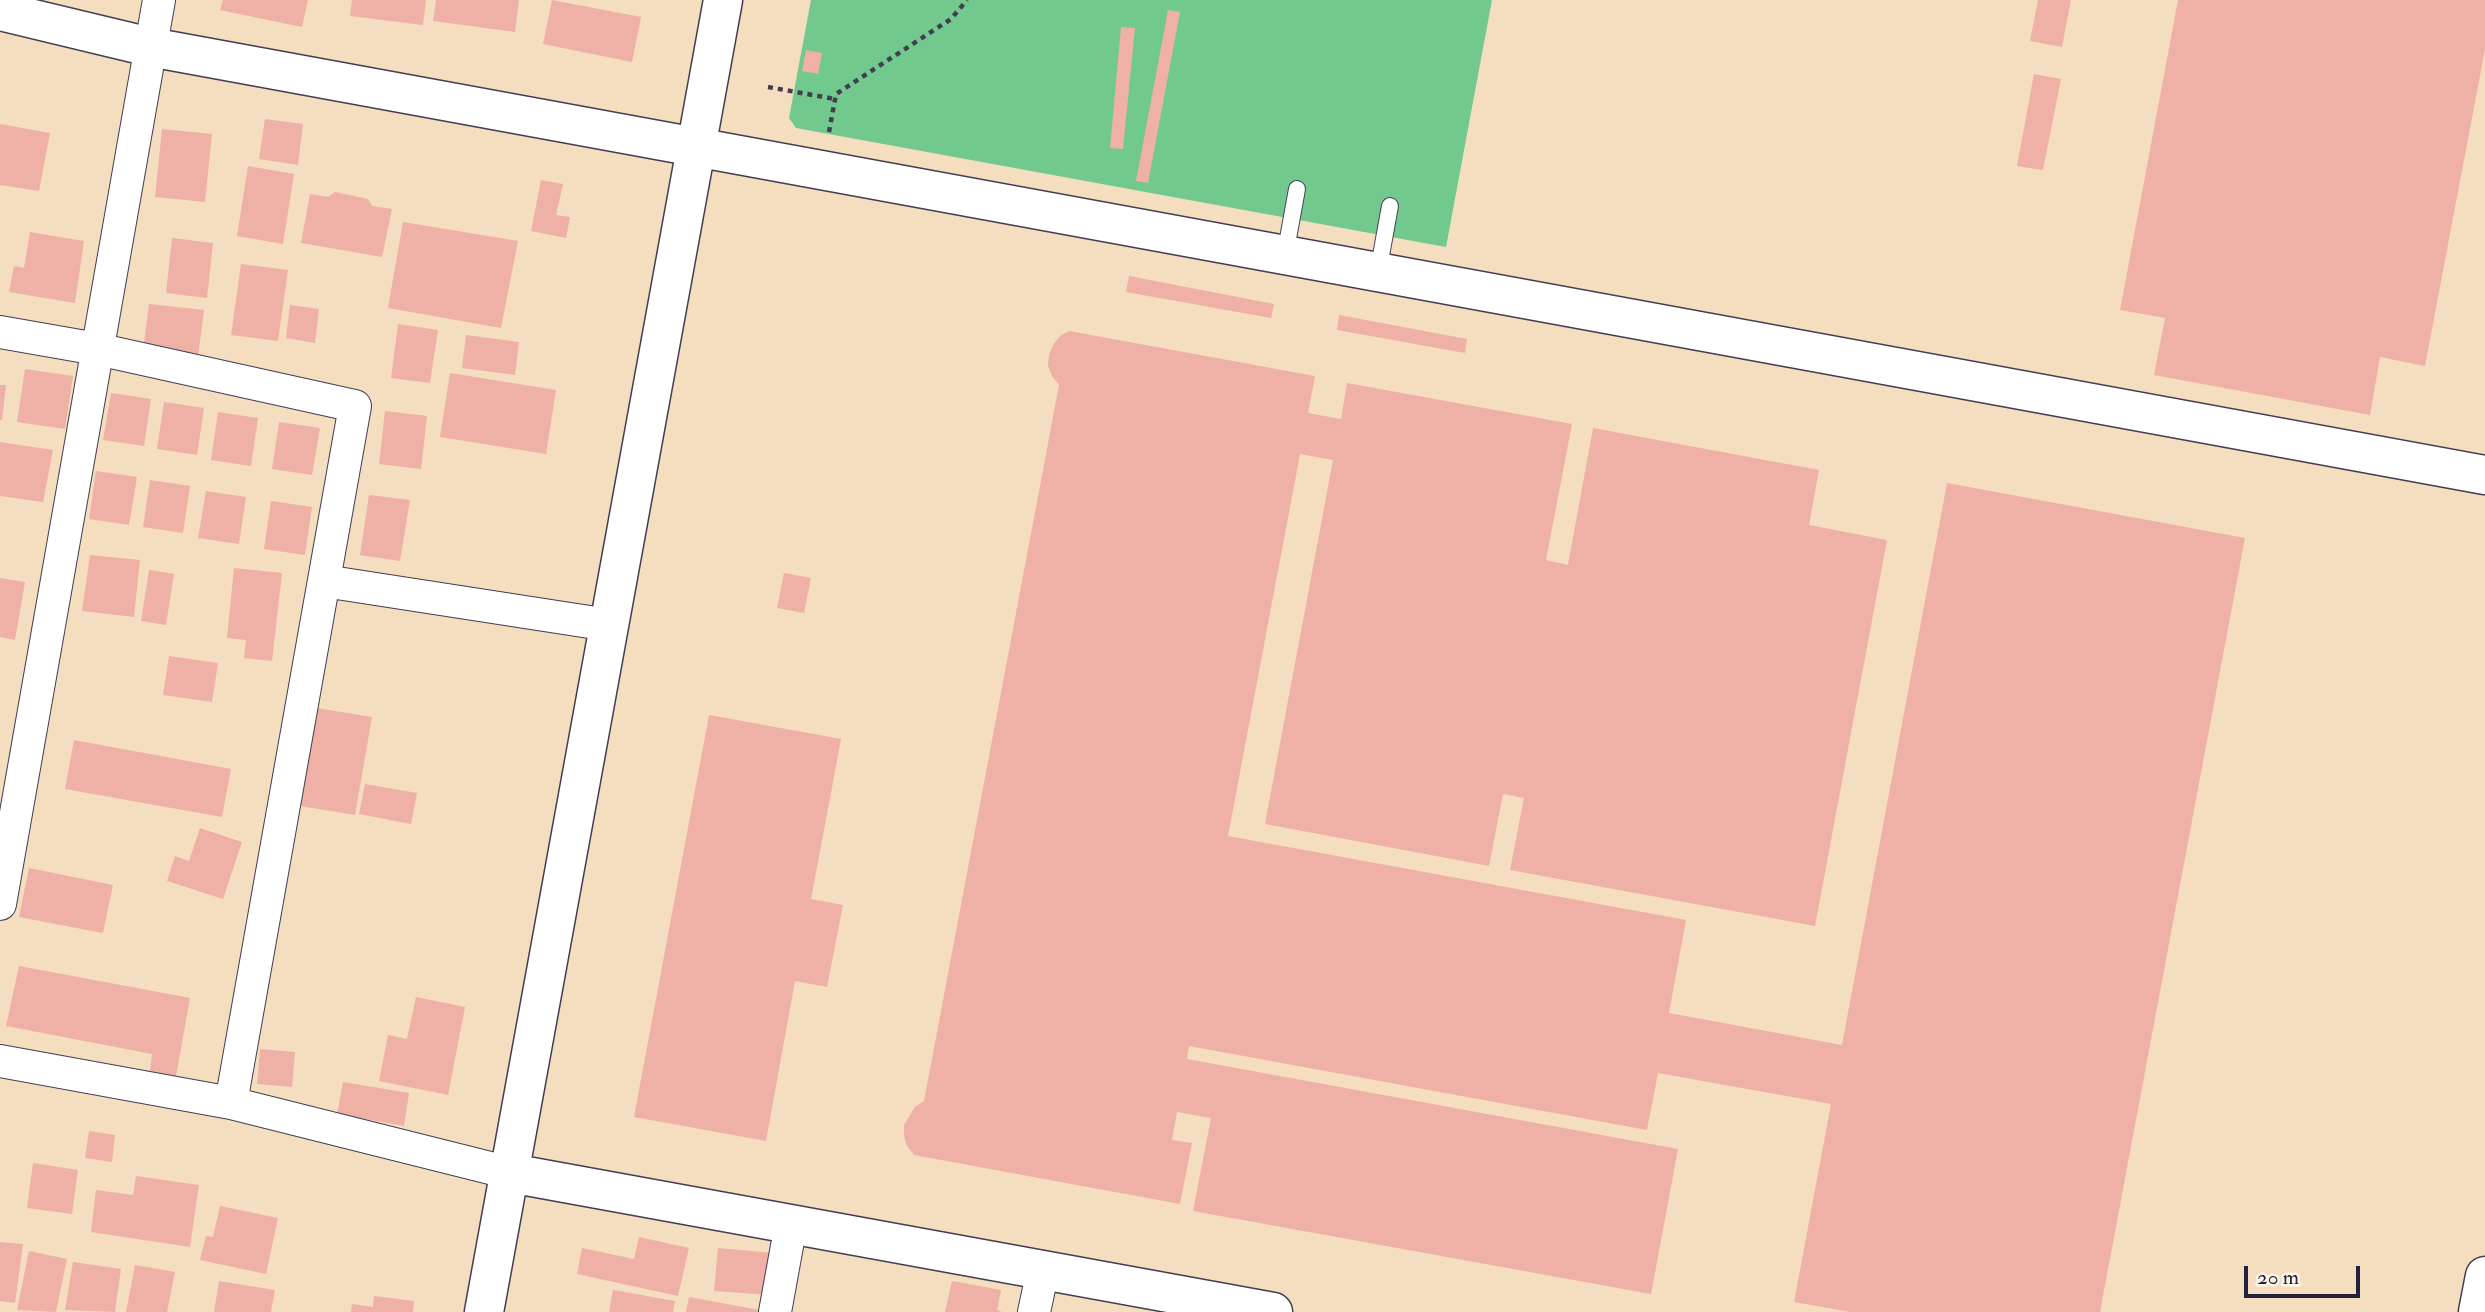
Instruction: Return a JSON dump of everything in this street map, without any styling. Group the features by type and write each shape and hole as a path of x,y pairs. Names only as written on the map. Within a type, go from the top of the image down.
{"street":[{"path":"0,904 159,0"},
{"path":"484,1312 723,0"},
{"path":"0,10 150,47 2485,475"},
{"path":"0,332 97,349 355,407 231,1103"},
{"path":"324,581 609,625"},
{"path":"0,1061 231,1103 510,1172 1273,1312"},
{"path":"775,1312 792,1224"},
{"path":"1034,1312 1043,1270"},
{"path":"2478,1312 2485,1276"}],"lane":[{"path":"1285,255 1297,189"},
{"path":"1378,272 1390,206"}],"path":[{"path":"828,139 836,94 951,19 967,0"},
{"path":"768,88 835,99"}],"green space":[{"path":"811,0 1492,0 1446,247 796,128 789,118"}],"building":[{"path":"223,0 308,0 302,27 220,10"},
{"path":"352,0 426,0 423,25 350,16"},
{"path":"436,0 519,0 515,32 433,21"},
{"path":"552,0 641,17 632,62 543,44"},
{"path":"2038,0 2071,0 2062,47 2030,41"},
{"path":"2178,0 2485,0 2485,49 2425,366 2380,357 2370,415 2154,375 2165,318 2120,310"},
{"path":"1168,10 1180,12 1148,183 1136,181"},
{"path":"1121,27 1135,28 1123,149 1110,148"},
{"path":"806,50 822,53 818,74 802,71"},
{"path":"2034,74 2061,79 2043,170 2017,166"},
{"path":"265,119 303,124 298,165 259,159"},
{"path":"0,124 50,133 39,191 0,185"},
{"path":"162,129 212,134 205,202 155,197"},
{"path":"248,166 294,174 283,244 237,236"},
{"path":"541,180 563,184 556,215 570,217 566,238 531,231"},
{"path":"335,192 368,199 372,206 392,209 382,257 301,243 310,194 328,197"},
{"path":"403,222 518,241 501,328 388,308"},
{"path":"30,232 84,241 75,303 9,292 14,266 24,268"},
{"path":"172,238 213,243 207,298 166,293"},
{"path":"241,264 288,270 278,341 231,335"},
{"path":"1129,276 1274,304 1271,318 1126,292"},
{"path":"149,304 204,310 198,357 143,350"},
{"path":"290,305 319,309 315,343 286,338"},
{"path":"1339,315 1467,339 1465,353 1337,330"},
{"path":"398,324 438,330 430,383 391,378"},
{"path":"1069,331 1315,376 1308,413 1341,419 1347,383 1572,424 1546,560 1568,565 1593,428 1819,470 1809,525 1887,540 1815,926 1510,870 1524,798 1503,794 1489,866 1265,824 1333,460 1300,454 1228,836 1686,920 1669,1013 1842,1045 1947,483 2245,538 2100,1312 1851,1312 1794,1302 1831,1104 1658,1073 1647,1130 1189,1046 1187,1059 1678,1149 1651,1294 1193,1211 1211,1118 1177,1112 1172,1140 1192,1143 1180,1204 914,1155 907,1146 904,1125 915,1107 924,1101 1059,385 1048,366 1049,355 1060,336"},
{"path":"466,335 519,342 515,375 462,368"},
{"path":"25,369 73,376 65,429 17,422"},
{"path":"450,373 556,390 546,454 440,437"},
{"path":"0,385 6,385 2,420 0,420"},
{"path":"111,393 151,399 144,446 103,440"},
{"path":"164,402 204,408 197,455 157,449"},
{"path":"385,411 427,416 421,469 379,464"},
{"path":"218,412 258,418 251,466 211,460"},
{"path":"279,422 320,428 312,475 272,469"},
{"path":"0,442 53,450 43,502 0,496"},
{"path":"96,471 137,477 129,525 89,519"},
{"path":"150,480 190,486 183,533 143,527"},
{"path":"206,491 246,497 239,544 198,538"},
{"path":"369,495 410,500 400,561 360,555"},
{"path":"271,501 312,507 305,555 264,549"},
{"path":"90,555 140,560 134,617 82,611"},
{"path":"234,568 282,573 272,661 244,658 246,640 227,638"},
{"path":"149,570 174,574 166,625 141,621"},
{"path":"784,573 811,578 804,613 777,608"},
{"path":"0,578 25,582 15,640 0,637"},
{"path":"169,656 218,663 212,702 163,695"},
{"path":"317,708 372,717 355,815 300,806"},
{"path":"709,715 841,739 811,899 843,905 827,987 795,981 766,1141 634,1117"},
{"path":"74,740 231,769 222,817 65,789"},
{"path":"365,784 417,793 411,824 359,814"},
{"path":"200,828 242,842 223,899 167,881 175,856 189,861"},
{"path":"29,868 113,885 103,933 19,917"},
{"path":"19,966 190,998 176,1076 150,1072 152,1054 6,1026"},
{"path":"416,997 465,1007 448,1095 379,1081 388,1035 407,1039"},
{"path":"260,1049 295,1052 292,1087 257,1084"},
{"path":"343,1082 409,1093 404,1126 337,1114"},
{"path":"89,1131 115,1135 112,1162 85,1158"},
{"path":"33,1163 78,1170 72,1214 27,1208"},
{"path":"136,1176 199,1185 190,1247 91,1232 96,1190 133,1195"},
{"path":"220,1206 278,1218 266,1274 200,1260 206,1236 213,1237"},
{"path":"639,1237 689,1248 678,1296 577,1274 582,1248 634,1259"},
{"path":"0,1242 23,1244 15,1303 0,1301"},
{"path":"718,1248 773,1253 769,1295 714,1291"},
{"path":"29,1251 67,1259 56,1312 17,1310"},
{"path":"73,1262 121,1269 115,1312 65,1310"},
{"path":"135,1265 175,1272 167,1312 126,1312"},
{"path":"219,1281 275,1290 271,1312 214,1312"},
{"path":"952,1281 1001,1290 997,1310 1002,1312 945,1312"},
{"path":"613,1290 675,1301 673,1312 609,1312"},
{"path":"374,1296 414,1301 413,1312 351,1312 352,1304 373,1307"},
{"path":"689,1297 765,1311 765,1312 686,1312"}]}
